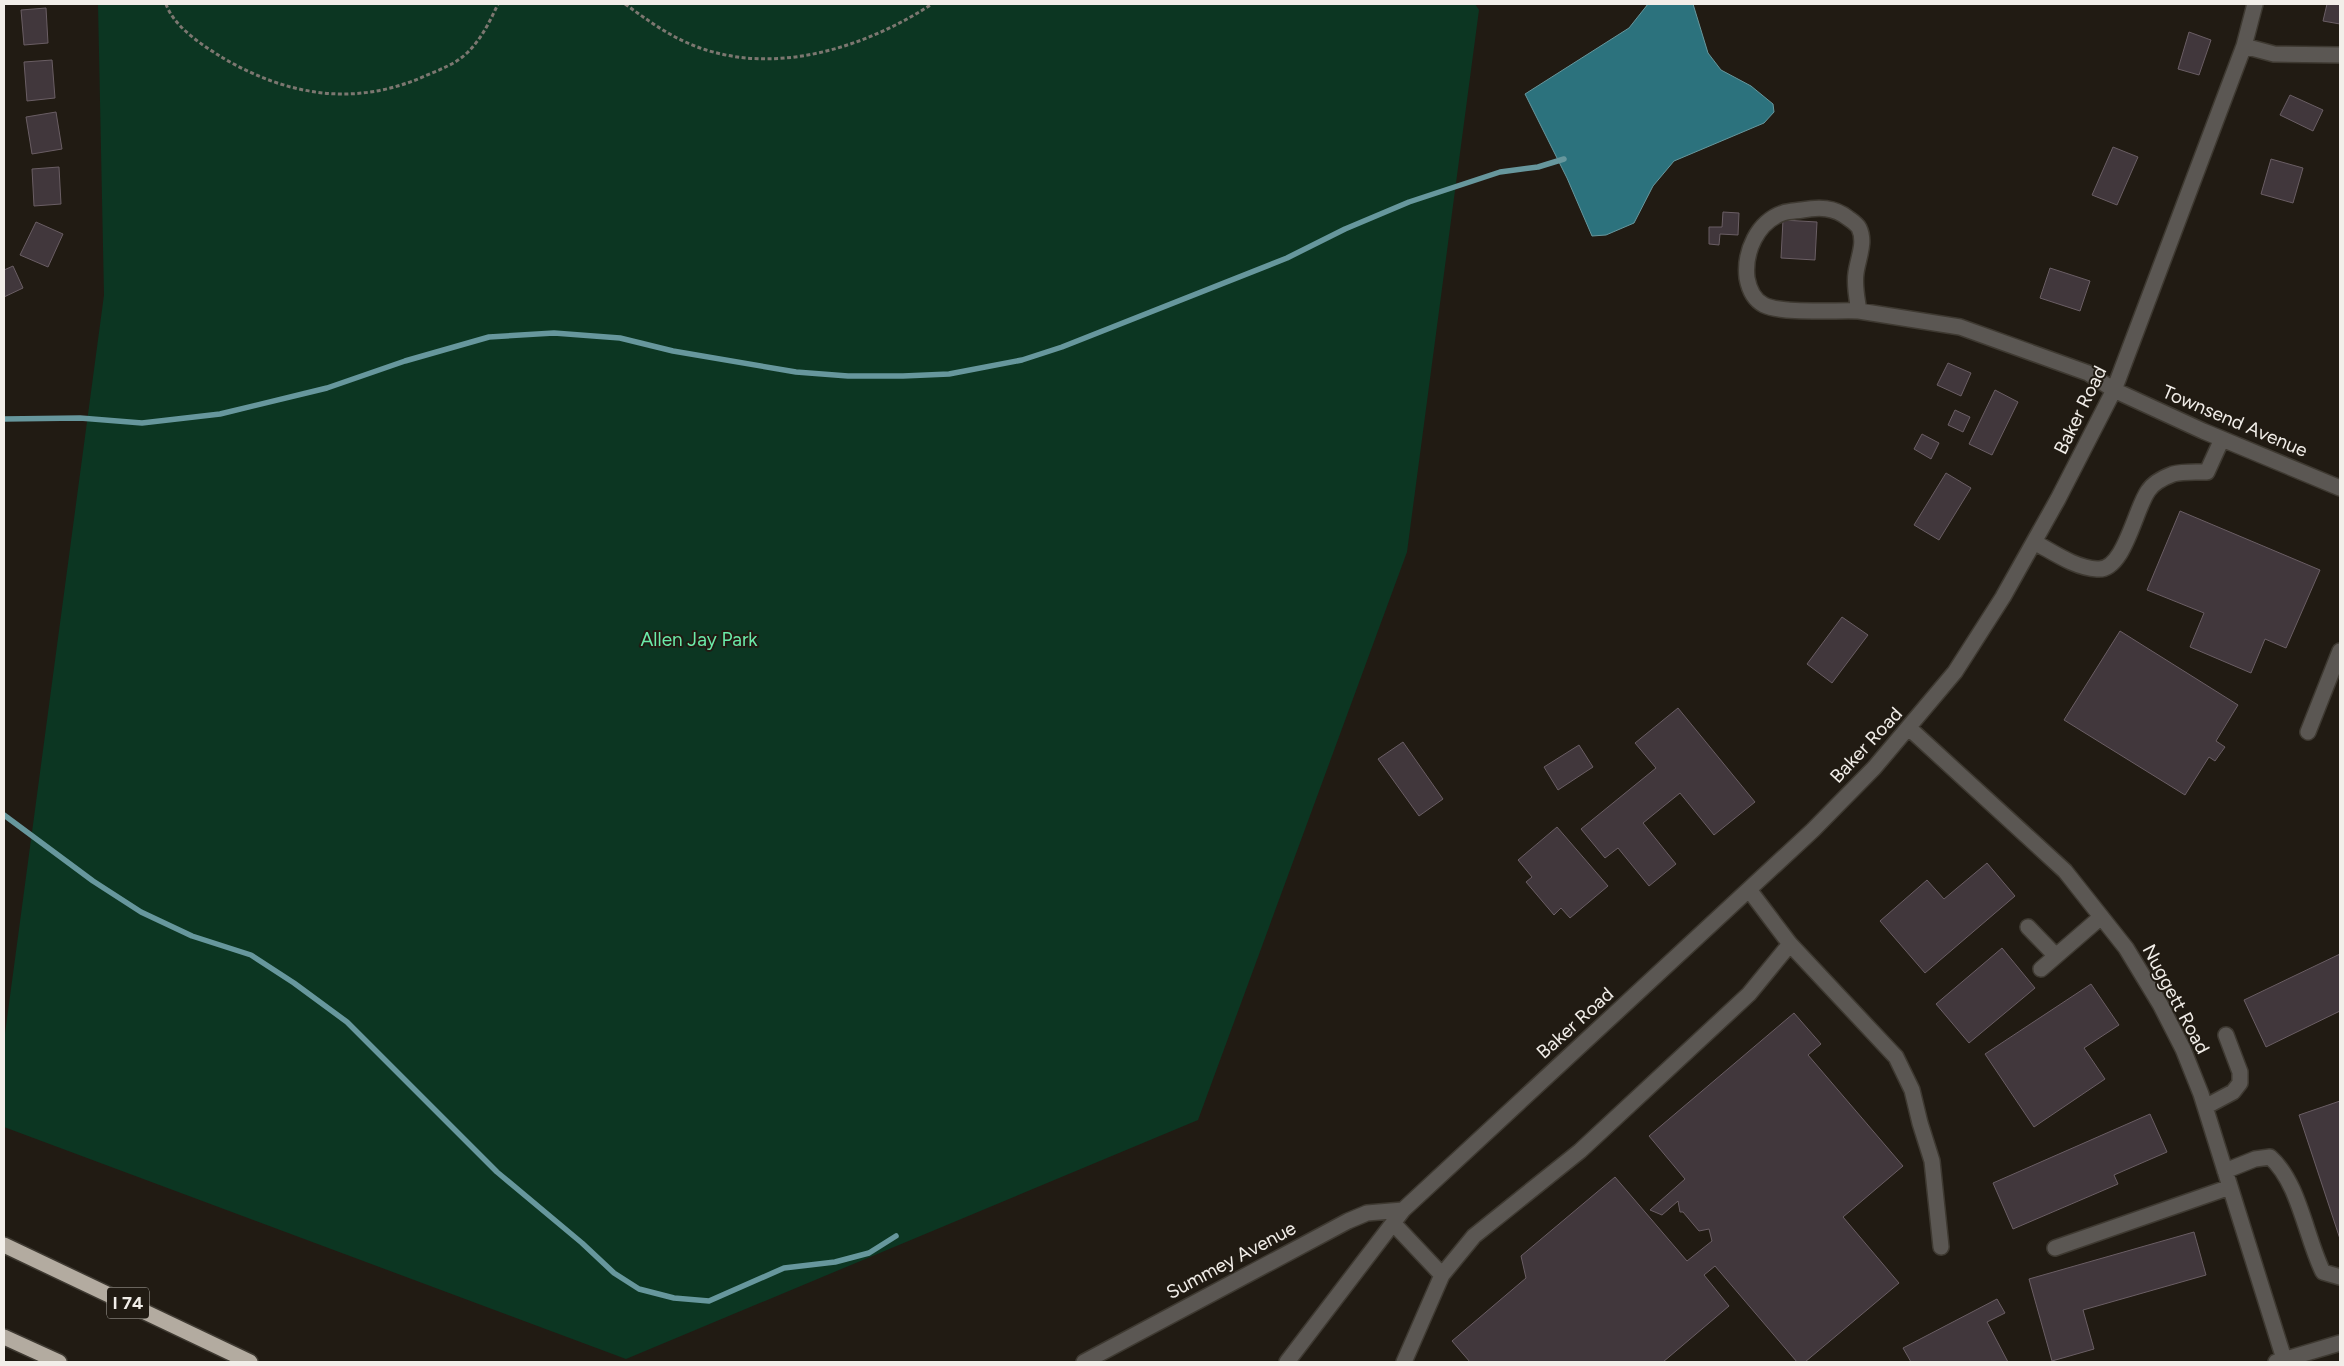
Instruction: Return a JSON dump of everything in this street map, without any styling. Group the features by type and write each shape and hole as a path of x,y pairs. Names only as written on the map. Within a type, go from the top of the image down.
{"highway":[{"name":"I 74","path":"4,1245 250,1362"},
{"path":"4,1337 59,1362"}],"street":[{"name":"Baker Road","path":"1287,1362 1403,1210 1473,1143 1750,891 1874,768 1955,672 2003,597 2114,390 2244,46 2255,4"},
{"path":"2244,46 2274,54 2340,55"},
{"path":"1829,208 1843,214 1859,226 1862,239 1855,291 1859,310 1788,309 1766,306 1755,299 1748,285 1746,264 1752,241 1767,223 1782,214 1808,209 1829,208"},
{"name":"Townsend Avenue","path":"1859,310 1960,327 2088,373 2114,390 2222,439 2340,488"},
{"path":"2034,542 2081,566 2098,570 2110,567 2120,554 2148,490 2160,480 2175,473 2207,472 2222,439"},
{"path":"2308,732 2340,651"},
{"name":"Nuggett Road","path":"1909,728 2065,871 2126,948 2160,1004 2183,1049 2205,1107 2282,1361"},
{"path":"1750,891 1790,944 1896,1057 1912,1090 1932,1161 1940,1247"},
{"path":"2041,970 2101,917"},
{"path":"2028,926 2056,956"},
{"path":"1404,1362 1442,1275 1474,1236 1580,1151 1749,994 1790,944"},
{"path":"2205,1107 2233,1092 2240,1083 2240,1072 2226,1035"},
{"path":"2225,1171 2255,1159 2270,1158 2278,1164 2296,1202 2313,1252 2323,1272 2340,1277"},
{"path":"2055,1248 2230,1187"},
{"name":"Summey Avenue","path":"1084,1362 1348,1221 1367,1213 1403,1210"},
{"path":"1393,1223 1442,1275"},
{"path":"2282,1361 2340,1342"}],"path":[{"path":"166,4 180,25 198,42 248,72 286,87 316,92 347,94 376,92 405,85 457,61 476,44 498,4"},
{"path":"625,4 668,34 691,45 716,52 755,58 796,57 835,50 870,37 914,16 932,4"}],"green space":[{"name":"Allen Jay Park","path":"98,4 1475,4 1479,10 1407,552 1198,1120 626,1359 4,1127 4,1041 104,295"}],"water":[{"path":"1648,4 1693,4 1708,53 1721,70 1751,86 1773,104 1774,112 1764,123 1674,161 1653,186 1634,223 1606,235 1592,236 1567,178 1525,94 1629,28"}],"building":[{"path":"2327,4 2340,4 2340,24 2323,21"},
{"path":"46,8 48,43 24,45 21,10"},
{"path":"2189,32 2211,40 2199,75 2178,69"},
{"path":"52,60 55,98 27,101 24,62"},
{"path":"2290,95 2323,110 2313,131 2280,115"},
{"path":"56,112 62,149 32,154 26,117"},
{"path":"2113,147 2138,157 2117,205 2092,195"},
{"path":"2271,159 2303,168 2293,203 2261,194"},
{"path":"59,167 61,204 34,206 32,169"},
{"path":"1723,212 1739,213 1738,235 1720,234 1719,245 1709,244 1709,227 1722,227"},
{"path":"1783,220 1817,222 1815,260 1781,258"},
{"path":"36,222 63,234 48,267 20,255"},
{"path":"13,266 23,288 4,297 4,270"},
{"path":"2050,268 2090,281 2080,311 2040,298"},
{"path":"1948,363 1971,373 1961,396 1937,385"},
{"path":"1995,390 2018,402 1992,455 1969,444"},
{"path":"1955,410 1970,417 1963,432 1948,425"},
{"path":"1922,434 1939,443 1931,459 1914,449"},
{"path":"1946,473 1971,488 1939,540 1914,525"},
{"path":"2180,511 2320,570 2286,648 2265,639 2251,673 2190,647 2204,613 2147,590"},
{"path":"1842,617 1868,635 1832,683 1807,664"},
{"path":"2120,631 2238,705 2216,741 2225,747 2215,761 2209,757 2185,795 2064,720"},
{"path":"1678,708 1755,802 1714,835 1680,793 1643,823 1676,864 1649,886 1618,848 1605,858 1581,829 1656,768 1635,743"},
{"path":"1403,742 1443,799 1419,816 1378,759"},
{"path":"1579,745 1593,767 1558,790 1544,767"},
{"path":"1557,827 1608,886 1570,918 1561,908 1554,915 1526,882 1532,877 1518,860"},
{"path":"1987,863 2015,896 1925,973 1880,921 1927,880 1944,899"},
{"path":"2002,948 2035,988 1969,1043 1936,1004"},
{"path":"2340,954 2340,1011 2266,1047 2244,1000"},
{"path":"2091,984 2119,1025 2084,1048 2105,1079 2034,1127 1985,1054"},
{"path":"1794,1013 1821,1044 1808,1055 1903,1166 1843,1217 1899,1283 1805,1362 1797,1362 1715,1266 1704,1275 1729,1306 1663,1362 1470,1362 1452,1341 1526,1278 1521,1256 1615,1177 1687,1261 1712,1241 1709,1229 1699,1231 1683,1212 1680,1212 1678,1201 1662,1215 1650,1210 1685,1179 1649,1136"},
{"path":"2340,1101 2340,1239 2299,1115"},
{"path":"2150,1114 2167,1152 2114,1175 2118,1184 2013,1229 1993,1183"},
{"path":"2194,1232 2206,1275 2083,1310 2094,1349 2052,1361 2029,1279"},
{"path":"1997,1299 2005,1313 1987,1322 2008,1362 1911,1362 1903,1348"}],"waterway":[{"path":"4,419 80,418 142,423 220,414 327,388 405,361 489,337 554,333 620,338 673,351 796,372 848,376 949,374 1022,360 1062,347 1287,258 1345,229 1409,202 1500,172 1538,167 1564,159"},
{"path":"4,815 93,881 141,912 192,936 251,955 294,983 347,1022 497,1172 582,1243 614,1273 639,1289 674,1298 709,1301 784,1268 835,1262 869,1253 896,1236"}]}
